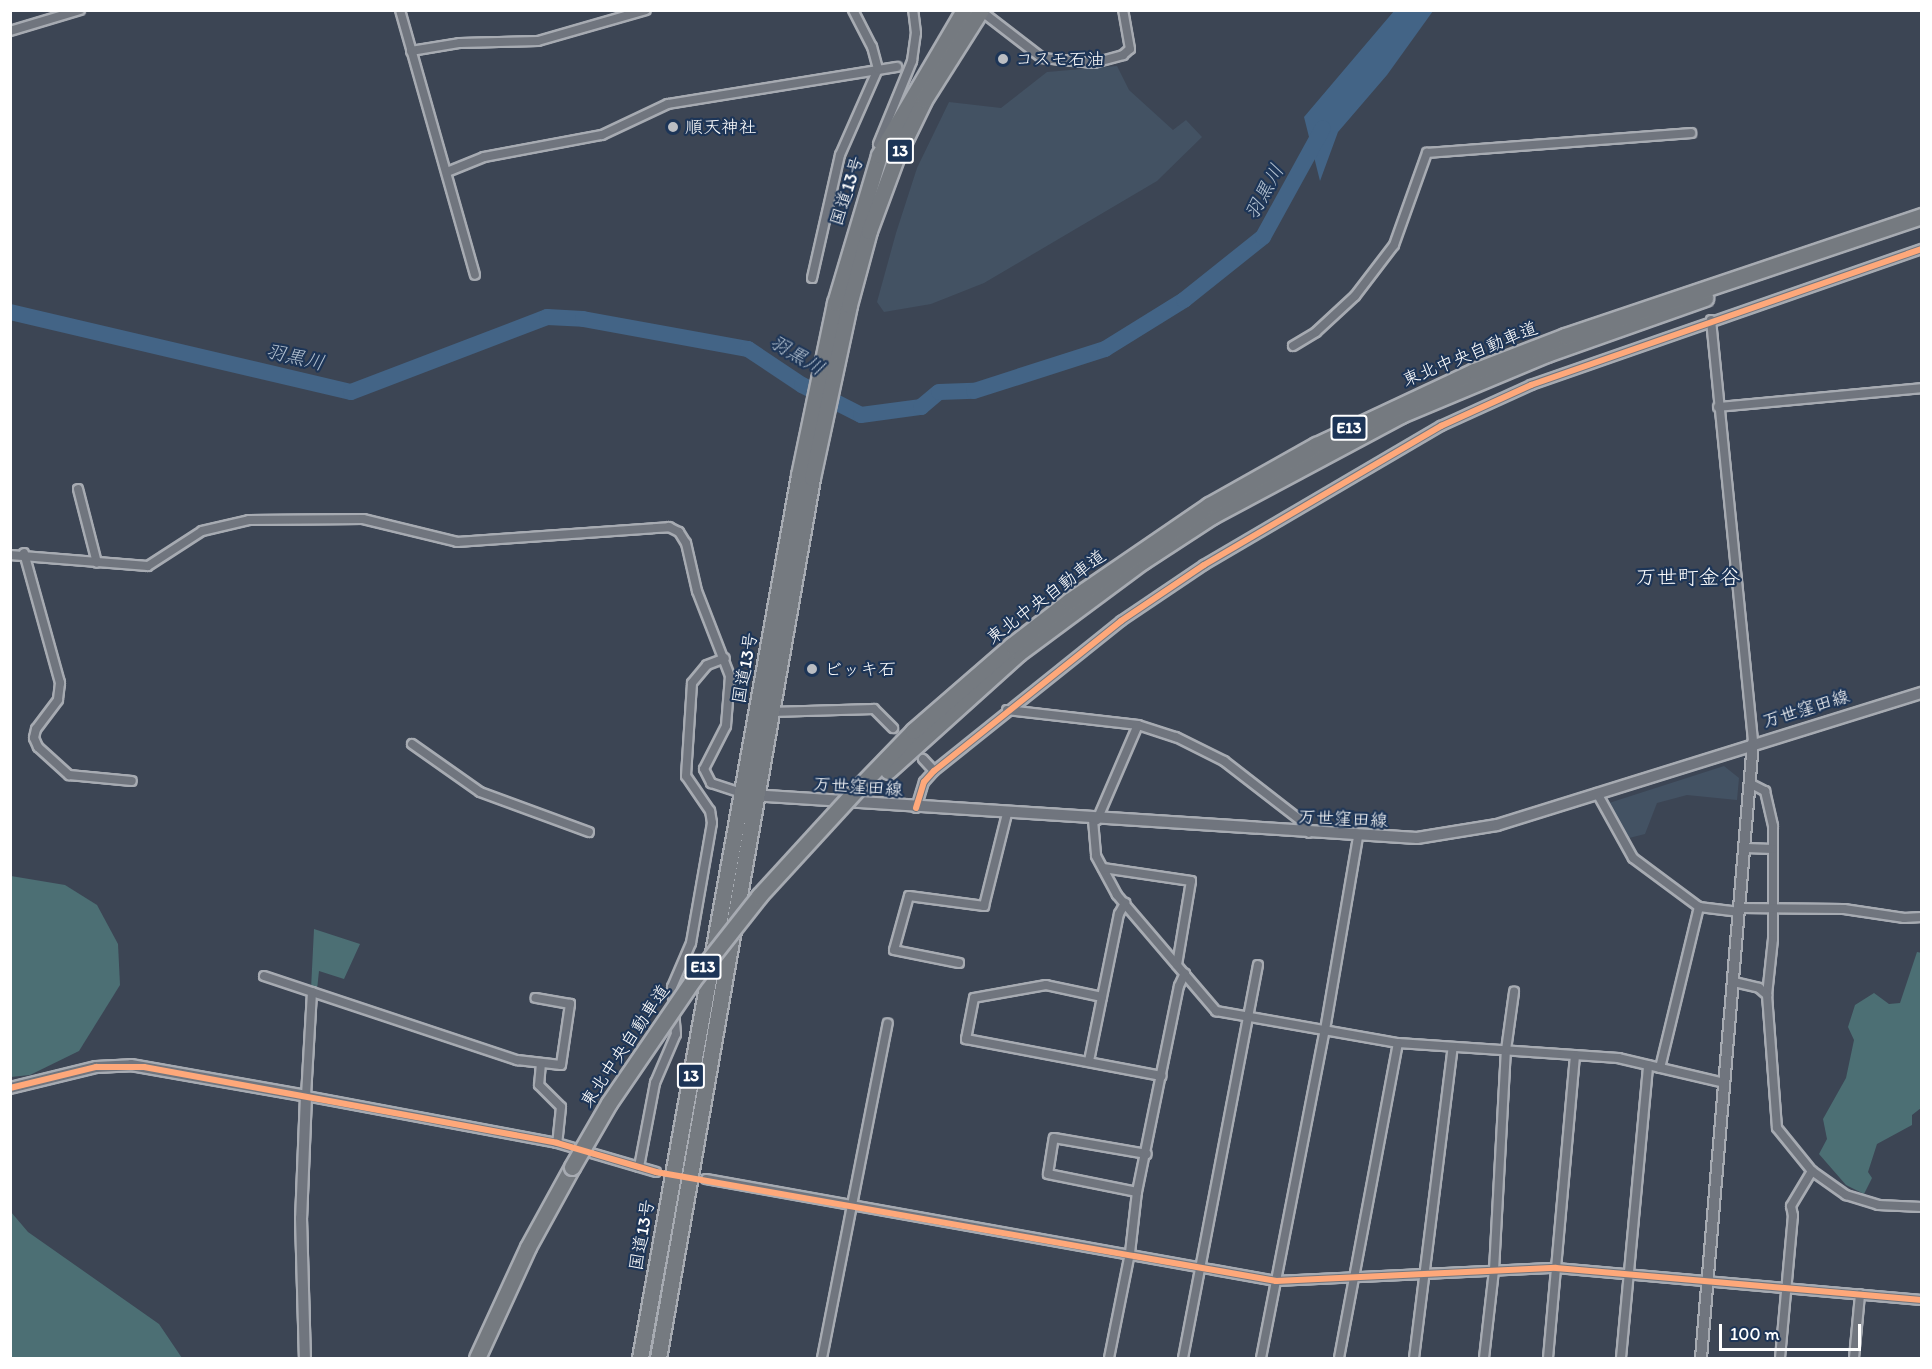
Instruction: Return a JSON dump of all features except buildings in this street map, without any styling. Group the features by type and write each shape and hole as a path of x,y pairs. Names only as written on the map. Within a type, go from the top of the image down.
{"highway":[{"name":"国道13号","path":"658,1359 750,795 806,477 842,304 873,172 899,119 964,10"},
{"name":"国道13号","path":"842,304 896,158 924,100 981,11"},
{"name":"東北中央自動車道","path":"486,1359 576,1167 609,1103 693,980 759,896 863,790 922,723 1069,601 1209,505 1290,459 1484,367 1666,300 1922,216"},
{"name":"東北中央自動車道","path":"863,790 970,694 1080,607 1212,516 1319,456 1401,415 1547,354 1922,226"},
{"name":"国道13号","path":"639,1359 750,795 771,712 806,477"},
{"name":"東北中央自動車道","path":"477,1359 528,1247 576,1167"}],"main road":[{"name":"万世窪田線","path":"750,795 1309,834 1417,838 1450,835 1497,825 1753,742 1922,693"},
{"path":"1701,1359 1746,848 1753,742"},
{"path":"10,1088 96,1067 131,1065 306,1096 301,1208 305,1359"}],"street":[{"path":"10,31 80,10"},
{"path":"400,10 475,274"},
{"path":"411,51 460,43 538,41 646,10"},
{"path":"812,278 840,156 878,69 872,47 854,10"},
{"path":"873,172 878,145 912,61 916,33 913,10"},
{"path":"981,11 1042,58 1094,63 1123,56 1130,49 1123,10"},
{"path":"447,172 484,157 602,135 668,104 897,67"},
{"path":"1293,346 1316,332 1354,296 1394,245 1427,153 1691,133"},
{"path":"916,808 924,782 934,771 1007,710 1166,589 1441,426 1531,385 1711,320 1922,249"},
{"path":"1711,320 1753,742"},
{"path":"1718,407 1922,388"},
{"path":"78,489 97,563"},
{"path":"10,555 24,553 97,563 148,566 202,531 235,521 363,519 457,542 669,527 680,532 686,543 700,599 729,675 730,708 726,726 704,769 711,783 750,795"},
{"path":"24,553 60,683 57,700 36,729 34,738 38,747 69,775 132,781"},
{"path":"639,1167 660,1068 676,1034 672,987 691,944 712,823 710,811 686,777 692,683 707,665 724,658"},
{"path":"771,712 874,709 892,728"},
{"path":"1007,710 1138,725 1176,738 1224,761 1304,823 1309,834"},
{"path":"1138,725 1095,820 1096,856 1125,903 1216,1011 1398,1043 1575,1055 1648,1065 1725,1083"},
{"path":"412,744 480,792 589,832"},
{"path":"923,759 934,771"},
{"path":"1751,784 1765,791 1769,802 1773,849 1774,907 1767,995 1774,1118 1784,1141 1812,1171 1858,1201 1922,1207"},
{"path":"1597,793 1633,858 1699,907 1740,910 1774,907 1922,917"},
{"path":"959,963 894,950 909,896 984,906 1007,814"},
{"path":"1261,1359 1325,1030 1358,836"},
{"path":"1746,848 1773,849"},
{"path":"1103,868 1191,881 1177,965"},
{"path":"1089,1061 1125,903"},
{"path":"1660,1068 1699,907"},
{"path":"1183,1359 1258,965"},
{"path":"1109,1359 1130,1253 1137,1191 1147,1154 1185,973"},
{"path":"264,976 517,1060 561,1065 570,1004 536,998"},
{"path":"1734,982 1759,988 1767,995"},
{"path":"1102,998 1046,985 974,998 966,1039 1032,1054 1089,1061 1162,1076"},
{"path":"312,992 306,1096 557,1143 656,1172"},
{"path":"1484,1359 1494,1270 1506,1050 1514,992"},
{"path":"822,1359 888,1023"},
{"path":"1339,1359 1398,1043"},
{"path":"1414,1359 1453,1047"},
{"path":"1548,1359 1575,1055"},
{"path":"541,1063 539,1085 561,1107 557,1143"},
{"path":"1621,1359 1648,1065"},
{"path":"1137,1191 1048,1174 1054,1138 1147,1154"},
{"path":"1780,1359 1793,1216 1791,1206 1812,1171"},
{"path":"706,1179 851,1203 1276,1281 1425,1272 1556,1269 1629,1273 1922,1300"},
{"path":"1854,1359 1860,1294"}],"shaded area":[{"path":"1117,66 1129,90 1173,130 1186,120 1202,137 1157,181 984,283 931,304 884,312 877,302 896,233 917,168 949,102 1001,108 1047,72"},
{"path":"1724,766 1739,778 1737,800 1687,795 1657,803 1645,834 1625,839 1609,803"}],"green space":[{"path":"11,876 65,885 97,905 118,944 120,985 79,1051 30,1075 11,1077"},
{"path":"314,929 360,944 344,979 319,971 317,990 311,989"},
{"path":"1917,952 1922,953 1921,1108 1912,1115 1912,1125 1877,1144 1868,1172 1872,1178 1864,1194 1846,1185 1819,1154 1827,1139 1823,1119 1846,1078 1854,1040 1848,1027 1855,1005 1874,993 1889,1004 1900,1003"},
{"path":"11,1212 28,1232 159,1324 182,1358 11,1358"}],"water":[{"path":"1394,11 1433,11 1387,75 1338,132 1320,181 1304,117"}],"waterway":[{"name":"羽黒川","path":"10,312 351,392 547,317 583,319 748,349 802,385 861,415 921,407 939,392 974,391 1105,349 1184,300 1263,237 1323,128"}],"tunnel":[{"path":"893,728 923,759"}],"cycle path":[{"path":"916,808 924,782 934,771 1121,621 1204,565 1441,426 1531,385 1922,249"},
{"path":"10,1088 96,1067 144,1067 557,1143 656,1172 1276,1281 1556,1268 1922,1300"}],"place":[{"name":"コスモ石油","path":"1003,59"},
{"name":"順天神社","path":"673,127"},
{"name":"ビッキ石","path":"812,669"}],"district":[{"name":"万世町金谷","path":"1688,577"}]}
